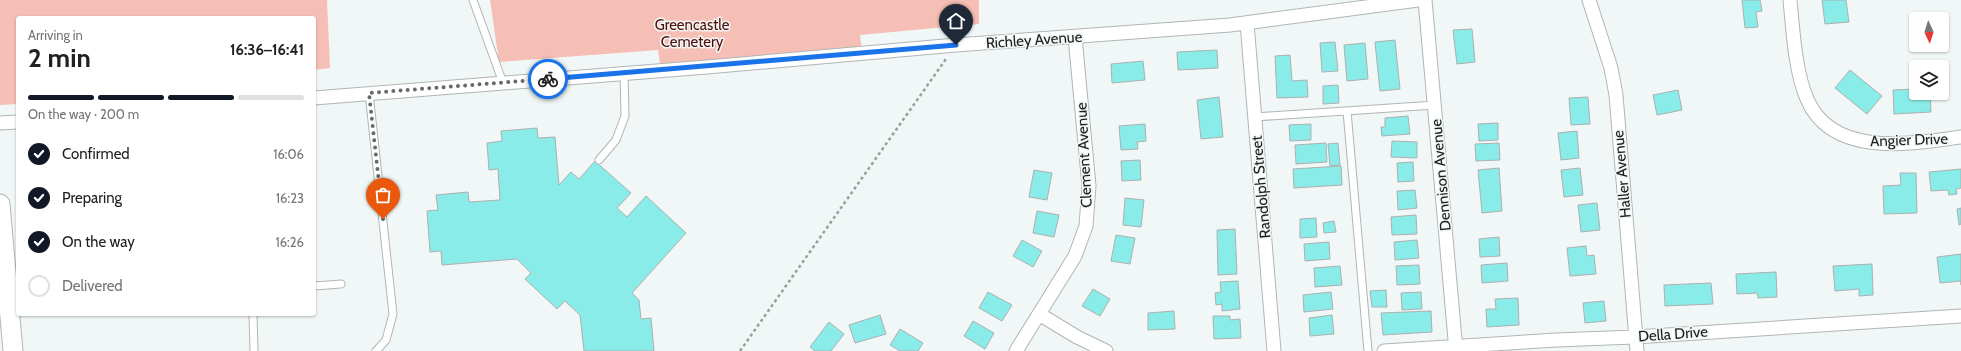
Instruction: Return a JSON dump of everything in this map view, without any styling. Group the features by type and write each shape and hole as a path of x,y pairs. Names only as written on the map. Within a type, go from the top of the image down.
{"street":[{"name":"Richley Avenue","path":"316,98 956,45 1247,23 1418,0"},
{"name":"Dennison Avenue","path":"1425,0 1456,349"},
{"name":"Haller Avenue","path":"1589,0 1611,68 1616,95 1637,351"},
{"name":"Angier Drive","path":"1790,0 1802,87 1812,109 1833,130 1851,139 1871,143 1926,142 1961,137"},
{"name":"Randolph Street","path":"1247,23 1274,351"},
{"name":"Clement Avenue","path":"1016,351 1075,256 1086,226 1089,186 1075,37"},
{"path":"0,123 16,122"},
{"path":"0,204 4,288 13,351"},
{"path":"1039,314 1077,337 1106,351"},
{"name":"Della Drive","path":"1384,351 1456,349 1556,340 1636,337 1961,316"}],"lane":[{"path":"473,0 503,83"},
{"path":"599,160 616,140 626,116 624,73"},
{"path":"369,93 393,314 386,340 376,351"},
{"path":"1255,117 1435,105"},
{"path":"1347,111 1368,351"},
{"path":"316,286 341,284"},
{"path":"253,316 254,351"}],"path":[{"path":"740,351 956,45"}],"green space":[{"path":"0,0 327,0 330,68 316,70 316,16 16,16 16,104 0,105"},
{"name":"Greencastle Cemetery","path":"490,0 979,0 979,24 860,35 862,52 661,70 658,50 499,62"}],"building":[{"path":"1742,0 1760,0 1762,11 1756,12 1758,27 1745,28"},
{"path":"1822,0 1846,0 1849,22 1825,24"},
{"path":"1472,29 1475,62 1457,64 1453,30"},
{"path":"1395,40 1400,89 1380,91 1375,42"},
{"path":"1335,42 1338,71 1322,72 1320,43"},
{"path":"1365,43 1368,79 1347,81 1344,45"},
{"path":"1217,50 1218,68 1178,70 1177,52"},
{"path":"1290,55 1292,81 1307,80 1308,97 1277,98 1275,56"},
{"path":"1143,61 1145,80 1112,83 1111,64"},
{"path":"1850,70 1882,96 1867,114 1835,88"},
{"path":"1338,85 1339,103 1323,104 1323,86"},
{"path":"1909,89 1909,100 1930,100 1931,112 1894,114 1893,90"},
{"path":"1678,90 1682,110 1657,115 1653,95"},
{"path":"1219,97 1223,137 1201,139 1197,100"},
{"path":"1588,97 1590,124 1571,125 1569,98"},
{"path":"1408,116 1410,134 1382,136 1381,127 1385,127 1385,118"},
{"path":"1498,123 1498,140 1479,141 1478,124"},
{"path":"1145,124 1146,141 1137,142 1138,149 1121,150 1119,126"},
{"path":"1311,124 1311,140 1290,141 1289,125"},
{"path":"537,128 538,138 555,137 559,185 571,172 579,179 595,161 631,193 617,208 627,217 646,196 686,233 632,293 639,300 641,319 651,318 654,351 584,351 580,315 565,301 557,309 525,279 531,273 517,259 442,265 441,251 430,252 427,211 438,210 436,195 468,192 469,202 500,200 498,169 489,170 487,143 502,141 501,131"},
{"path":"1577,131 1579,158 1561,160 1558,133"},
{"path":"1392,141 1417,142 1417,158 1391,157"},
{"path":"1326,143 1327,162 1296,164 1295,145"},
{"path":"1338,143 1340,165 1330,166 1328,144"},
{"path":"1499,143 1500,160 1476,161 1475,144"},
{"path":"1140,160 1141,180 1122,181 1121,161"},
{"path":"1413,162 1414,181 1398,182 1397,163"},
{"path":"1341,166 1342,185 1294,188 1293,169"},
{"path":"1499,168 1502,211 1482,213 1478,170"},
{"path":"1580,168 1583,195 1564,197 1561,170"},
{"path":"1961,169 1961,188 1956,189 1957,194 1949,195 1948,190 1931,191 1929,172"},
{"path":"1034,170 1052,173 1047,200 1029,197"},
{"path":"1900,173 1916,173 1917,213 1884,214 1883,186 1901,185"},
{"path":"1415,190 1417,208 1398,210 1397,191"},
{"path":"1125,198 1144,200 1141,227 1123,225"},
{"path":"1597,203 1600,230 1581,232 1578,205"},
{"path":"1961,208 1961,224 1959,225 1957,209"},
{"path":"1037,211 1059,215 1054,237 1033,233"},
{"path":"1416,215 1417,234 1392,235 1391,217"},
{"path":"1316,218 1317,237 1300,238 1300,219"},
{"path":"1334,221 1336,232 1324,233 1323,223"},
{"path":"1235,229 1237,274 1218,275 1217,230"},
{"path":"1116,235 1135,238 1130,264 1111,261"},
{"path":"1499,237 1500,256 1480,257 1479,239"},
{"path":"1022,240 1042,251 1033,267 1013,256"},
{"path":"1417,240 1419,258 1395,260 1394,242"},
{"path":"1329,242 1330,259 1305,261 1304,244"},
{"path":"1586,246 1587,256 1594,255 1596,274 1570,276 1567,248"},
{"path":"1961,254 1961,281 1940,283 1937,257"},
{"path":"1507,263 1508,281 1482,283 1481,265"},
{"path":"1872,264 1873,295 1859,296 1859,289 1835,291 1833,266"},
{"path":"1419,265 1420,284 1397,285 1396,266"},
{"path":"1340,266 1342,285 1315,287 1314,268"},
{"path":"1776,272 1777,297 1758,298 1757,293 1737,294 1736,274"},
{"path":"1238,281 1240,309 1222,311 1222,304 1216,305 1215,293 1221,292 1220,282"},
{"path":"1711,283 1713,304 1665,306 1664,285"},
{"path":"1093,289 1110,299 1100,316 1082,306"},
{"path":"1386,290 1387,307 1372,307 1370,291"},
{"path":"988,292 1012,305 1002,321 979,308"},
{"path":"1331,292 1333,309 1304,312 1303,295"},
{"path":"1421,292 1422,309 1402,310 1401,293"},
{"path":"1518,298 1519,325 1487,327 1486,309 1496,309 1495,299"},
{"path":"1604,301 1606,321 1585,323 1583,303"},
{"path":"1174,311 1175,329 1148,330 1148,313"},
{"path":"1431,311 1432,332 1383,335 1381,313"},
{"path":"880,315 886,334 855,343 849,325"},
{"path":"1332,315 1334,334 1310,336 1309,318"},
{"path":"1213,316 1230,316 1230,320 1240,319 1241,338 1214,339"},
{"path":"973,321 994,333 985,349 964,336"},
{"path":"829,322 844,334 831,351 815,351 810,347"},
{"path":"900,329 923,343 918,351 900,351 890,345"}],"way so far":[{"path":"383,219 369,93 548,79"}],"route":[{"path":"548,79 707,67 838,54 956,45"}]}
